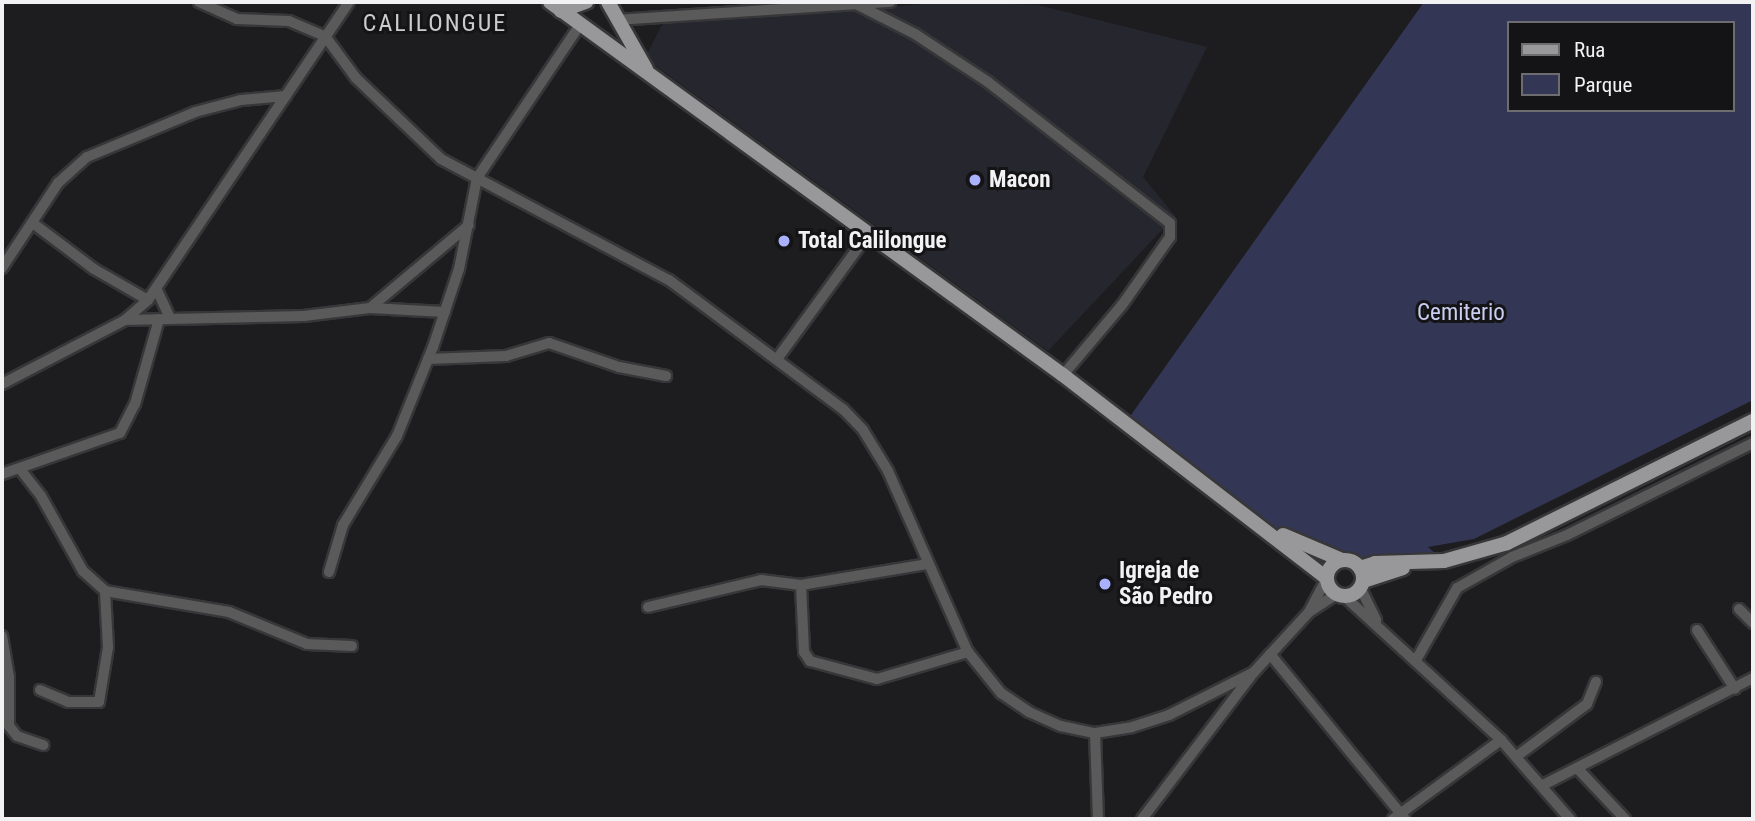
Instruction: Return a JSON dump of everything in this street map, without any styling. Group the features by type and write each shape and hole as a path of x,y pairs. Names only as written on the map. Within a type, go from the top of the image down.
{"main road":[{"path":"556,6 586,2"},
{"path":"608,2 648,73"},
{"path":"556,6 1063,375 1327,578 1340,595 1361,578 1507,543 1753,421"},
{"path":"1256,524 1342,560 1361,578"},
{"path":"1327,578 1331,566 1342,560"}],"street":[{"path":"199,2 237,19 289,20 325,36 395,119 441,159 669,280 843,409 863,430 888,471 968,652 991,683 1029,712 1061,726 1095,733 1169,715 1254,672"},
{"path":"2,384 125,320 148,300 349,2"},
{"path":"617,20 890,2"},
{"path":"858,5 915,34 988,82 1170,223 1170,237 1122,306 1063,375"},
{"path":"329,572 342,525 397,436 428,359 445,312 469,225 477,178 580,25"},
{"path":"2,268 34,224 58,183 87,157 195,112 241,100 286,96"},
{"path":"34,224 94,269 148,300"},
{"path":"370,308 469,225"},
{"path":"777,359 869,233"},
{"path":"2,474 111,439 126,426 165,318 157,290"},
{"path":"125,320 304,316 370,308 445,312"},
{"path":"428,359 506,356 549,343 619,367 666,376"},
{"path":"1416,660 1457,588 1513,557 1567,535 1753,443"},
{"path":"20,469 41,496 83,571 105,591 229,612 261,621 307,644 352,646"},
{"path":"648,607 761,580 801,585 928,564"},
{"path":"1142,819 1254,672 1309,612 1327,578"},
{"path":"1361,578 1379,626"},
{"path":"801,585 804,652 810,662 877,679 968,652"},
{"path":"40,691 68,702 99,702 108,647 105,591"},
{"path":"1309,612 1340,595 1379,626 1501,740 1570,819"},
{"path":"1739,609 1753,623"},
{"path":"1697,630 1735,689"},
{"path":"2,636 12,732 43,745"},
{"path":"1270,654 1399,818 1501,740"},
{"path":"1542,785 1753,678"},
{"path":"1517,756 1587,704 1596,682"},
{"path":"1095,733 1095,818"},
{"path":"1577,768 1625,819"}],"shaded area":[{"path":"951,2 1038,5 1207,47 1143,177 1175,216 1048,351 645,58 663,23"}],"green space":[{"name":"Cemiterio","path":"1424,2 1753,2 1753,400 1474,539 1428,547 1444,561 1355,563 1256,524 1126,422"}],"place":[{"name":"Macon","path":"975,180"},
{"name":"Total Calilongue","path":"784,241"},
{"name":"Igreja de São Pedro","path":"1105,584"}],"district":[{"name":"CALILONGUE","path":"435,24"}]}
